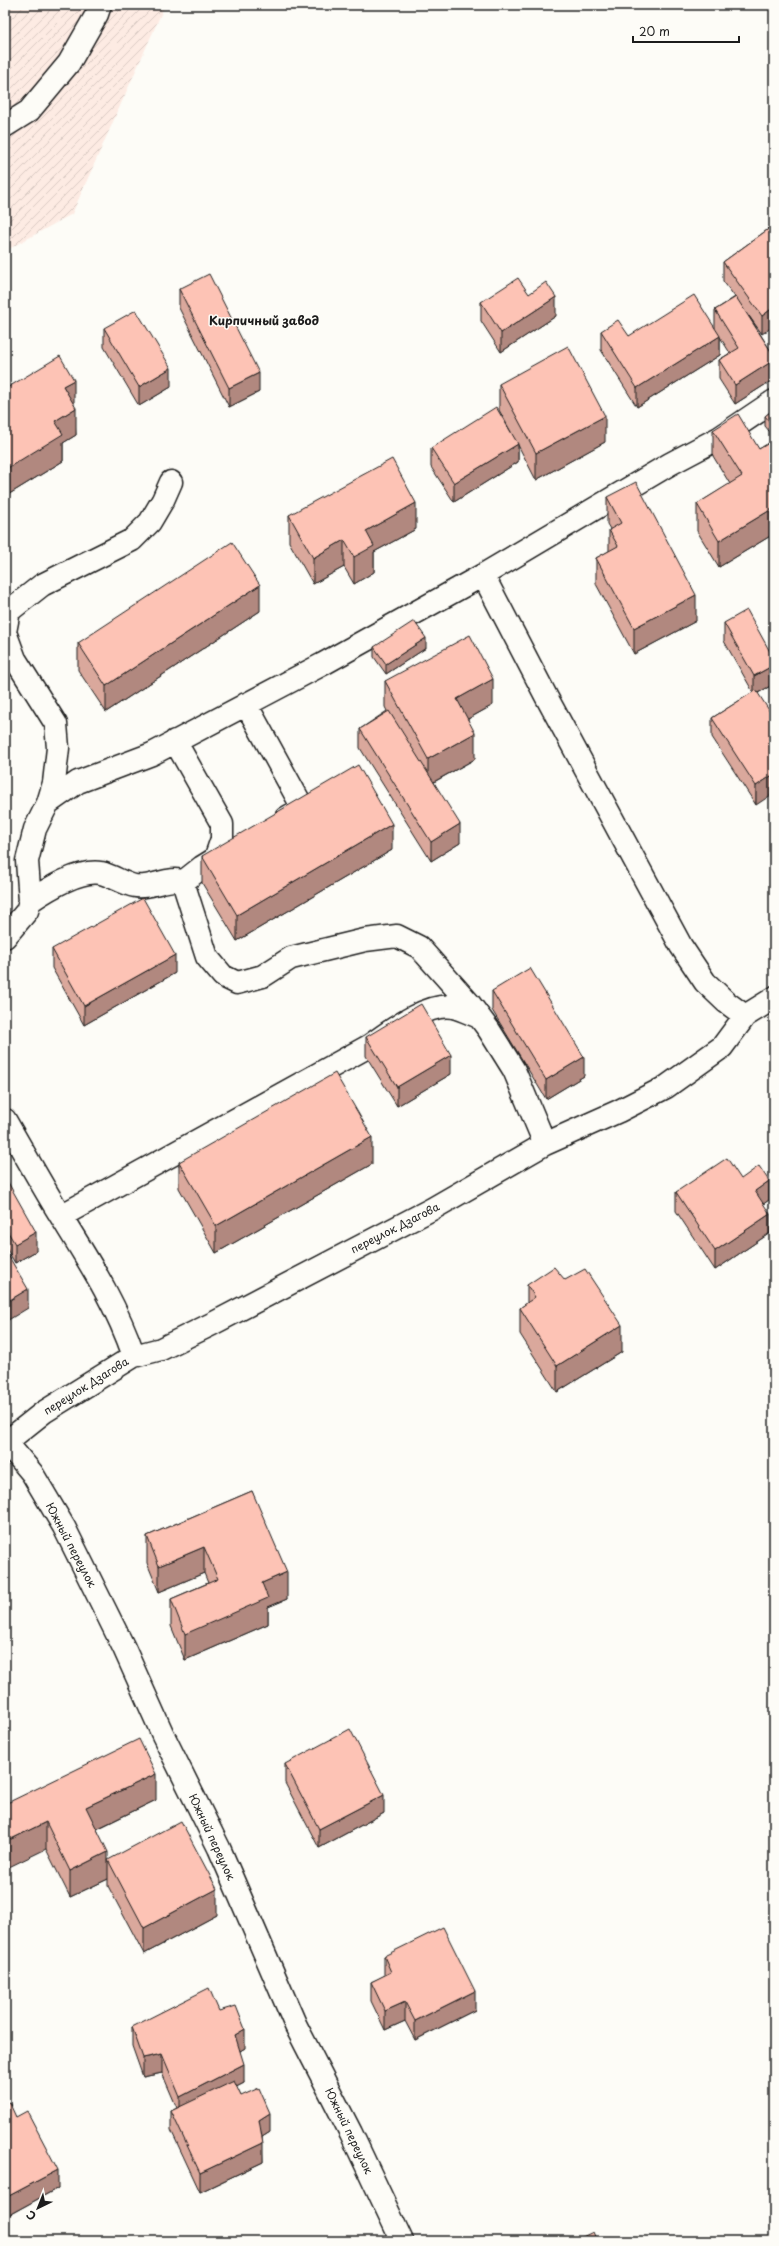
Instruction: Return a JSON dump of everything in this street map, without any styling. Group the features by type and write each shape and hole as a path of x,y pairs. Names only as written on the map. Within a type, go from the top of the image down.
{"street":[{"path":"5,126 29,111 69,63 97,14 100,5"},
{"path":"48,803 78,782 152,754 483,575 670,464 719,438 774,401"},
{"path":"5,938 27,911 30,900 27,861 35,829 48,803 54,783 58,748 56,724 15,659 5,632 9,611 42,585 132,540 150,522 163,500 171,482"},
{"path":"483,575 547,698 681,946 705,982 726,1002 745,1016"},
{"path":"246,704 303,808 269,828"},
{"path":"175,741 222,824 222,839 215,859"},
{"path":"183,882 215,859 249,839"},
{"path":"30,900 54,886 77,877 99,873 114,877 135,886 158,885 172,879 183,882"},
{"path":"183,882 208,957 223,976 237,983 263,976 291,958 342,945 397,936 419,946 479,1017 514,1070 545,1144"},
{"name":"переулок Дзагова","path":"6,1443 44,1412 134,1356 161,1349 212,1324 432,1209 545,1144 619,1111 666,1087 722,1047 745,1016 774,998"},
{"path":"61,1216 369,1046 403,1021 431,1009 453,1007 479,1017"},
{"path":"5,1120 105,1288 122,1322 134,1356"},
{"name":"Южный переулок","path":"6,1443 32,1473 64,1527 124,1648 163,1734 219,1848 296,2026 351,2134 402,2241"}],"shaded area":[{"path":"5,5 165,5 72,214 5,251"}],"building":[{"path":"774,225 774,307 762,316 723,262"},
{"path":"209,274 259,373 229,388 179,289"},
{"path":"518,278 529,294 546,282 556,297 501,333 481,302"},
{"path":"694,295 720,336 637,388 601,331 618,320 629,336"},
{"path":"736,297 774,356 774,360 735,385 719,360 739,348 715,310"},
{"path":"136,310 171,368 139,387 104,328"},
{"path":"568,346 605,416 536,453 499,384"},
{"path":"60,356 74,380 63,386 76,408 55,421 63,434 6,469 5,389"},
{"path":"496,407 518,444 454,483 431,448"},
{"path":"774,409 774,427 765,416"},
{"path":"738,414 759,449 774,440 774,511 772,509 719,541 697,504 742,476 713,430"},
{"path":"392,459 416,503 366,531 374,546 354,557 344,540 313,558 289,515"},
{"path":"636,482 696,595 634,628 596,558 618,546 609,530 621,523 607,497"},
{"path":"232,542 260,585 106,686 78,643"},
{"path":"747,610 774,659 774,665 754,676 724,623"},
{"path":"414,621 426,638 386,664 374,647"},
{"path":"470,635 493,679 457,699 475,733 428,759 385,681"},
{"path":"756,690 774,718 774,774 756,786 712,718"},
{"path":"389,711 460,824 431,842 360,729"},
{"path":"358,765 392,824 237,915 202,856"},
{"path":"143,898 175,955 84,1006 52,949"},
{"path":"530,968 584,1057 546,1080 492,991"},
{"path":"421,1004 451,1055 397,1087 366,1037"},
{"path":"335,1073 372,1137 216,1226 179,1162"},
{"path":"727,1158 741,1179 759,1166 769,1181 755,1191 770,1214 715,1251 676,1192"},
{"path":"5,1177 36,1232 15,1244 5,1227"},
{"path":"5,1250 28,1289 5,1303"},
{"path":"554,1267 565,1280 585,1269 622,1325 557,1366 520,1308 535,1297 527,1285"},
{"path":"252,1491 287,1572 262,1583 268,1598 185,1634 171,1599 218,1579 204,1547 159,1566 147,1536"},
{"path":"350,1729 384,1795 319,1829 285,1764"},
{"path":"139,1739 156,1774 86,1807 108,1852 70,1871 46,1822 5,1842 5,1804"},
{"path":"181,1821 217,1889 144,1928 108,1860"},
{"path":"443,1927 475,1991 415,2021 405,2002 385,2011 371,1982 391,1972 384,1956"},
{"path":"209,1988 219,2011 236,2006 245,2029 235,2035 244,2064 180,2097 162,2054 143,2058 132,2027"},
{"path":"234,2081 241,2096 259,2088 270,2113 259,2120 263,2143 200,2173 171,2111"},
{"path":"9,2102 16,2117 27,2111 58,2170 5,2198 5,2104"},
{"path":"593,2232 597,2241 574,2241"}],"district":[{"name":"Кирпичный завод","path":"264,321"}]}
